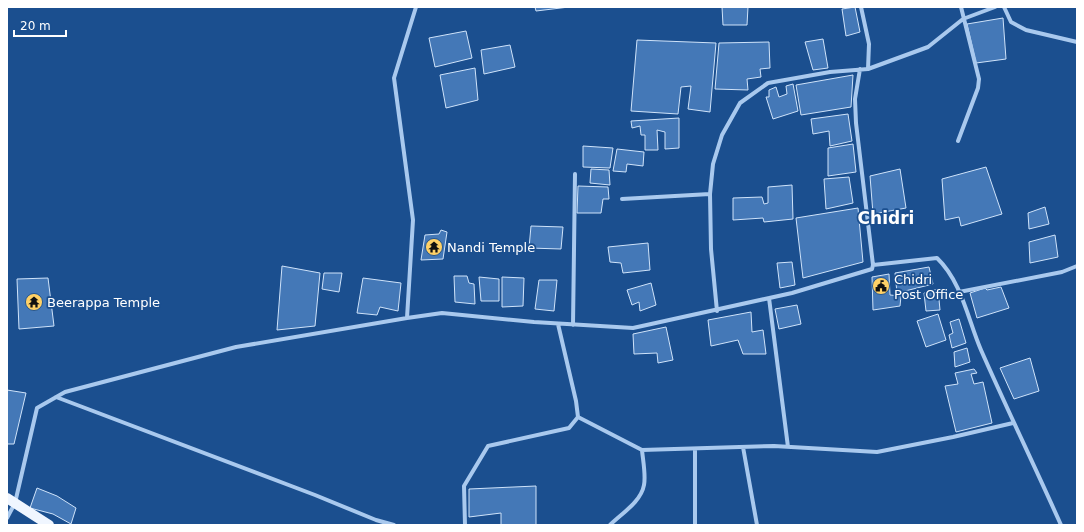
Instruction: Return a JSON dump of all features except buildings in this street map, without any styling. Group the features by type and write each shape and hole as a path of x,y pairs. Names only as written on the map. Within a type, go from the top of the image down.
{"main road":[{"path":"11,501 49,525"}],"street":[{"path":"407,318 413,220 394,78 416,7"},
{"path":"861,7 869,44 868,69"},
{"path":"958,141 978,88 979,79 961,7"},
{"path":"717,311 711,249 710,194 713,164 722,135 740,103 768,83 830,72 868,69 928,47 963,19 995,7"},
{"path":"1004,7 1011,22 1026,30 1077,42"},
{"path":"860,69 855,99 856,123 874,265"},
{"path":"573,325 575,174"},
{"path":"622,199 710,194"},
{"path":"7,518 37,408 65,392 236,347 442,313 558,324 633,328 717,311 769,298 872,268 874,265 937,258 946,267 959,292 980,348 1013,423 1061,525"},
{"path":"959,292 1062,272 1077,266"},
{"path":"769,298 788,447"},
{"path":"466,525 464,486 488,446 569,428 578,417 576,401 558,324"},
{"path":"56,397 376,520 394,525"},
{"path":"578,417 642,450 788,447 877,452 953,438 1013,423"},
{"path":"743,447 757,525"},
{"path":"694,449 695,525"},
{"path":"610,525 638,499 641,493 644,485 642,450"}],"place":[{"name":"Nandi Temple","path":"434,247"},
{"name":"Chidri Post Office","path":"881,286"},
{"name":"Beerappa Temple","path":"34,302"}],"district":[{"name":"Chidri","path":"886,218"}]}
